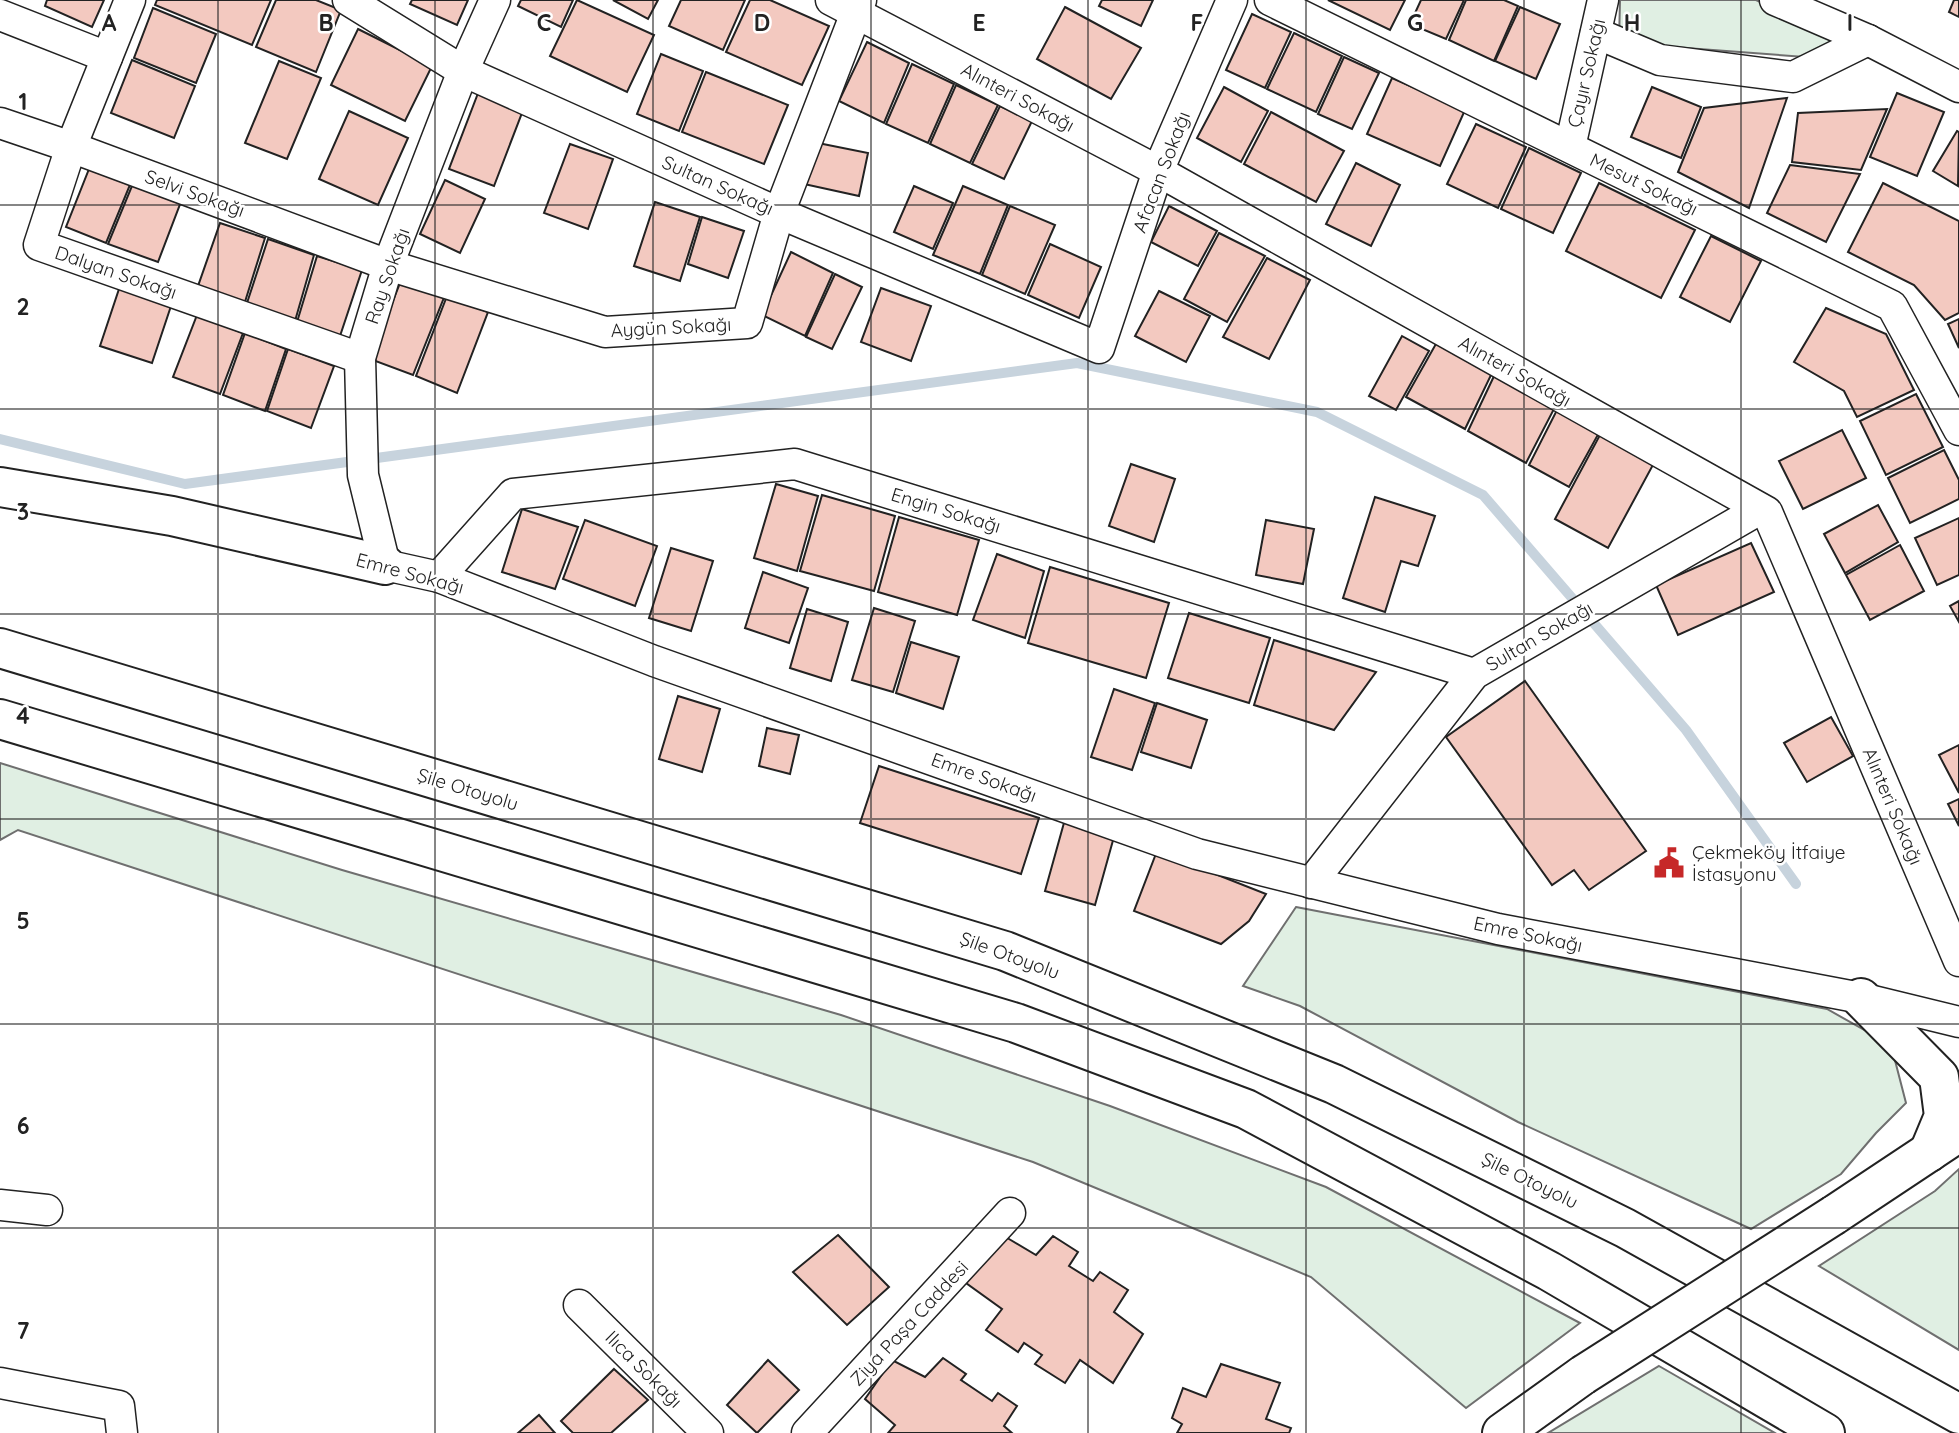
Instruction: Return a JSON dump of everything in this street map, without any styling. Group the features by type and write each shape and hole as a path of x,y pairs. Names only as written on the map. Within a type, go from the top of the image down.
{"main road":[{"name":"Emre Sokağı","path":"10,489 172,516 385,565"},
{"name":"Şile Otoyolu","path":"0,648 1005,951 1335,1084 1625,1228 1959,1414"},
{"path":"0,719 1016,1023 1246,1109 1549,1271 1825,1433"},
{"path":"1861,998 1939,1077 1944,1116 1929,1152"},
{"path":"1502,1433 1583,1375 1951,1138 1959,1129"}],"street":[{"name":"Dalyan Sokağı","path":"130,0 71,146 39,245 359,358"},
{"name":"Sultan Sokağı","path":"348,0 463,71 779,213 1099,348"},
{"name":"Ray Sokağı","path":"385,565 363,475 359,358 388,265 463,71 495,0"},
{"name":"Afacan Sokağı","path":"1099,348 1158,171 1232,0"},
{"name":"Mesut Sokağı","path":"1270,0 1892,306 1959,430"},
{"name":"Çayır Sokağı","path":"1570,147 1603,0"},
{"path":"1775,0 1868,40 1959,87"},
{"name":"Alınteri Sokağı","path":"849,4 1158,171 1767,512 1959,961"},
{"name":"Aygün Sokağı","path":"388,265 605,332 747,323 779,213 849,4"},
{"path":"0,15 107,57"},
{"path":"1596,33 1660,60 1793,77 1868,40"},
{"name":"Selvi Sokağı","path":"0,122 388,265"},
{"name":"Engin Sokağı","path":"439,577 513,494 795,464 1474,674"},
{"name":"Sultan Sokağı","path":"1311,883 1474,674 1760,509"},
{"name":"Emre Sokağı","path":"385,565 439,577 654,662 1197,854 1498,929 1861,998 1959,1023"},
{"path":"0,1205 47,1210"},
{"name":"Ziya Paşa Caddesi","path":"807,1433 1010,1213"},
{"name":"Ilıca Sokağı","path":"579,1306 708,1433"},
{"path":"0,1383 119,1406 122,1433"}],"green space":[{"path":"1620,0 1756,0 1837,37 1832,59 1619,43"},
{"path":"0,763 342,870 841,1015 1110,1106 1326,1187 1580,1323 1466,1408 1311,1277 1033,1162 18,830 0,840"},
{"path":"1296,907 1827,1009 1891,1045 1906,1103 1841,1174 1751,1229 1518,1122 1300,1006 1243,986"},
{"path":"1959,1169 1959,1350 1819,1266 1935,1191"},
{"path":"1659,1366 1775,1433 1548,1433"}],"building":[{"path":"47,0 104,0 92,27 45,6"},
{"path":"157,0 271,0 252,45 155,5"},
{"path":"276,0 316,0 341,10 316,72 256,47"},
{"path":"412,0 468,0 457,25 410,4"},
{"path":"521,0 573,0 561,27 518,6"},
{"path":"577,0 654,35 627,92 550,56"},
{"path":"613,0 658,0 648,19"},
{"path":"681,0 745,0 723,50 669,26"},
{"path":"750,0 770,0 829,26 802,85 726,52"},
{"path":"1102,0 1153,0 1141,26 1099,6"},
{"path":"1328,0 1405,0 1390,30"},
{"path":"1421,0 1464,0 1446,39 1410,24"},
{"path":"1466,0 1504,0 1518,6 1494,61 1449,40"},
{"path":"1954,0 1959,0 1959,17 1949,12"},
{"path":"1065,7 1141,48 1111,99 1037,59"},
{"path":"1520,7 1560,24 1536,79 1495,61"},
{"path":"153,8 216,34 196,83 134,58"},
{"path":"1252,14 1291,32 1265,88 1226,70"},
{"path":"358,29 432,66 405,121 331,85"},
{"path":"1294,33 1342,56 1316,112 1267,89"},
{"path":"867,42 909,63 884,123 839,101"},
{"path":"661,54 703,71 679,131 637,114"},
{"path":"1344,57 1379,73 1352,129 1318,114"},
{"path":"132,60 195,86 174,138 111,113"},
{"path":"279,61 321,78 287,159 245,143"},
{"path":"912,64 954,84 928,143 886,124"},
{"path":"706,72 788,105 764,164 682,132"},
{"path":"1392,78 1465,110 1440,166 1367,134"},
{"path":"956,85 998,105 970,163 930,144"},
{"path":"1224,87 1268,111 1241,162 1197,138"},
{"path":"1652,87 1701,107 1681,158 1631,137"},
{"path":"480,88 525,105 494,186 449,169"},
{"path":"1897,93 1944,112 1917,176 1870,157"},
{"path":"1787,98 1749,208 1678,172 1704,108"},
{"path":"1000,106 1032,121 1004,179 972,164"},
{"path":"1887,109 1861,170 1792,162 1798,113"},
{"path":"349,111 408,138 378,205 319,179"},
{"path":"1271,112 1344,151 1316,202 1244,164"},
{"path":"1476,124 1526,147 1498,208 1447,184"},
{"path":"1957,131 1959,132 1958,186 1933,171"},
{"path":"813,142 868,153 859,196 804,184"},
{"path":"570,144 613,159 588,229 544,213"},
{"path":"1529,148 1581,173 1553,233 1501,209"},
{"path":"1356,163 1400,185 1371,246 1326,224"},
{"path":"91,164 132,180 106,243 66,227"},
{"path":"1790,165 1860,174 1826,242 1767,213"},
{"path":"445,180 485,199 460,253 420,234"},
{"path":"134,181 182,199 158,262 108,244"},
{"path":"1599,183 1695,230 1661,298 1566,251"},
{"path":"1883,183 1959,221 1959,313 1945,320 1914,285 1848,252"},
{"path":"914,186 953,203 933,249 894,232"},
{"path":"963,186 1008,205 980,274 933,255"},
{"path":"655,202 700,217 680,281 634,266"},
{"path":"1010,206 1055,225 1025,294 982,275"},
{"path":"1169,206 1217,231 1198,266 1151,242"},
{"path":"702,217 744,231 728,278 688,264"},
{"path":"220,223 265,238 244,305 197,289"},
{"path":"1219,233 1265,256 1227,322 1184,299"},
{"path":"1711,236 1761,261 1730,322 1680,297"},
{"path":"268,239 314,255 295,321 246,306"},
{"path":"1050,244 1101,267 1079,318 1028,295"},
{"path":"791,252 833,273 805,336 762,315"},
{"path":"317,256 362,270 340,336 297,322"},
{"path":"1267,258 1310,280 1269,359 1223,337"},
{"path":"835,274 862,287 832,349 806,337"},
{"path":"402,278 445,295 413,375 370,359"},
{"path":"120,286 172,303 152,363 100,346"},
{"path":"881,288 931,306 911,361 861,342"},
{"path":"1159,291 1210,316 1186,362 1135,336"},
{"path":"447,296 488,312 457,393 416,376"},
{"path":"1826,308 1886,334 1914,390 1857,417 1844,391 1794,362"},
{"path":"197,315 243,333 220,394 173,377"},
{"path":"1959,319 1959,348 1948,324"},
{"path":"245,333 286,349 265,411 223,395"},
{"path":"1402,336 1429,351 1396,410 1369,396"},
{"path":"1437,342 1492,373 1465,429 1406,397"},
{"path":"288,349 334,366 311,428 267,411"},
{"path":"1495,374 1555,407 1526,463 1468,431"},
{"path":"1916,394 1943,447 1886,475 1860,421"},
{"path":"1558,408 1600,431 1569,487 1529,465"},
{"path":"1842,430 1866,478 1803,509 1779,461"},
{"path":"1601,433 1654,463 1608,548 1555,519"},
{"path":"1944,450 1959,480 1959,499 1910,523 1888,478"},
{"path":"1131,464 1175,479 1154,542 1109,526"},
{"path":"776,484 818,496 797,571 754,558"},
{"path":"822,495 895,516 874,591 800,571"},
{"path":"1375,497 1435,516 1418,566 1401,561 1385,612 1343,598"},
{"path":"1878,505 1898,542 1845,573 1824,534"},
{"path":"522,509 578,527 555,589 502,572"},
{"path":"899,517 979,540 957,615 878,592"},
{"path":"1959,518 1959,575 1937,585 1915,538"},
{"path":"585,520 657,546 635,606 563,579"},
{"path":"1266,520 1314,529 1303,584 1256,575"},
{"path":"1751,543 1774,592 1678,635 1656,585"},
{"path":"1900,545 1924,591 1870,620 1846,575"},
{"path":"671,548 713,561 691,631 649,618"},
{"path":"997,554 1044,571 1025,638 973,620"},
{"path":"1050,567 1169,603 1146,678 1028,643"},
{"path":"763,572 808,588 789,643 745,628"},
{"path":"1959,601 1959,622 1950,606"},
{"path":"874,608 915,621 893,692 852,680"},
{"path":"807,609 848,622 831,681 790,668"},
{"path":"1189,613 1270,638 1249,703 1168,678"},
{"path":"1274,640 1376,672 1334,730 1254,705"},
{"path":"911,642 959,657 943,709 896,693"},
{"path":"1525,681 1646,851 1589,890 1574,870 1552,885 1446,737"},
{"path":"1114,689 1155,703 1132,770 1091,757"},
{"path":"678,696 720,709 702,772 659,759"},
{"path":"1157,703 1207,720 1191,768 1141,752"},
{"path":"1831,717 1853,756 1807,782 1784,743"},
{"path":"767,728 799,735 790,774 759,766"},
{"path":"1959,745 1959,793 1939,755"},
{"path":"879,766 1039,818 1021,874 860,823"},
{"path":"1959,799 1959,826 1948,804"},
{"path":"1067,812 1117,826 1095,905 1045,891"},
{"path":"1157,851 1266,894 1249,921 1221,944 1134,911"},
{"path":"838,1235 889,1287 847,1325 793,1272"},
{"path":"1004,1236 1036,1255 1053,1236 1078,1252 1069,1266 1093,1281 1100,1272 1128,1290 1114,1312 1143,1334 1113,1383 1080,1360 1065,1383 1035,1364 1042,1355 1024,1343 1018,1352 986,1330 1002,1309 966,1283"},
{"path":"943,1358 966,1374 961,1380 992,1401 998,1393 1017,1406 1004,1426 1012,1433 888,1433 895,1425 865,1399 892,1360 925,1377"},
{"path":"768,1360 799,1390 757,1433 727,1405"},
{"path":"1221,1364 1280,1383 1266,1419 1291,1428 1289,1433 1177,1433 1182,1424 1172,1418 1183,1388 1206,1397"},
{"path":"614,1369 648,1400 611,1433 573,1433 561,1421"},
{"path":"539,1415 555,1433 518,1433"}],"waterway":[{"path":"0,439 185,484 1077,363 1317,412 1483,495 1686,730 1796,884"}],"place":[{"name":"Çekmeköy İtfaiye İstasyonu","path":"1669,863"}]}
